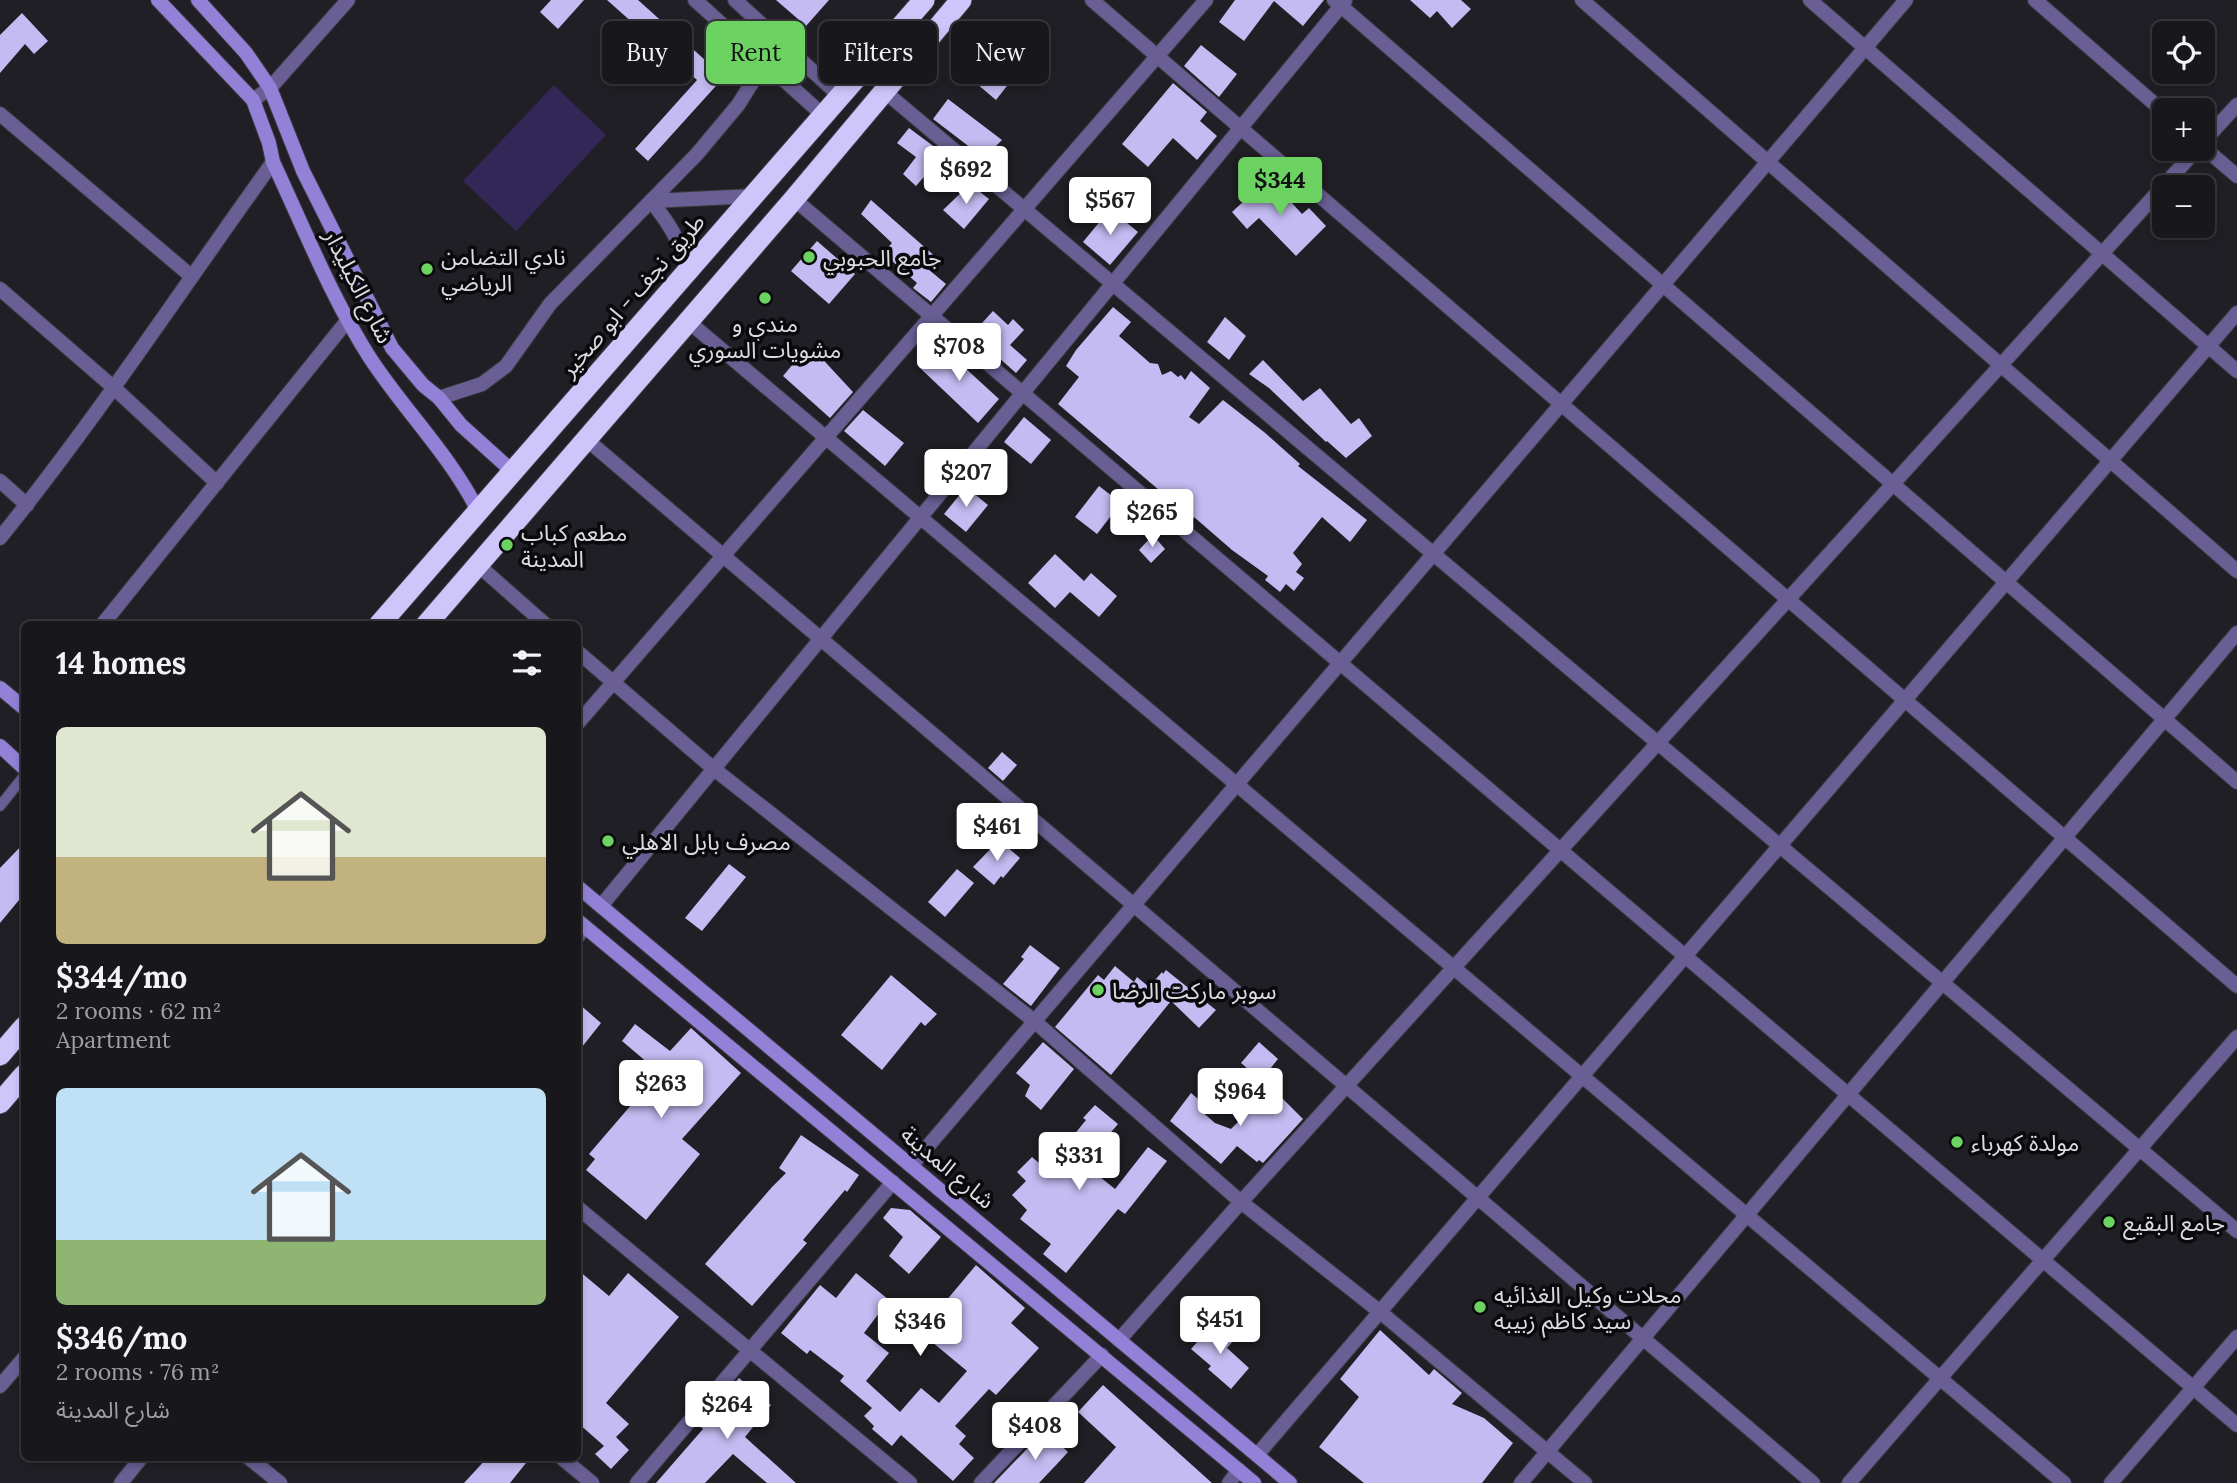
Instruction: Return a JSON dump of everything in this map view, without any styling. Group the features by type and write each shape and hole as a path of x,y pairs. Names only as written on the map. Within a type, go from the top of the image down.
{"highway":[{"name":"طريق نجف - ابو صخير","path":"382,621 924,0"},
{"path":"429,621 794,199 961,0"},
{"path":"0,1055 21,1030"},
{"path":"0,1103 21,1078"}],"main road":[{"path":"158,0 253,100"},
{"name":"شارع الكيليدار","path":"198,0 246,53 270,88 287,136 338,244 392,348 461,425 512,471"},
{"name":"شارع الكيليدار","path":"253,100 273,162 347,321 373,362 459,478 478,511"},
{"path":"0,688 21,706"},
{"path":"0,746 21,765"},
{"name":"شارع المدينة","path":"581,889 1290,1483"},
{"name":"شارع المدينة","path":"581,929 893,1182 1254,1483"}],"street":[{"path":"253,100 270,88 348,0"},
{"path":"695,0 718,21"},
{"path":"735,0 758,21"},
{"path":"1092,0 2237,986"},
{"path":"581,719 1206,0"},
{"path":"1582,0 2237,571"},
{"path":"1810,0 2237,371"},
{"path":"911,1166 1906,0"},
{"path":"2035,0 2152,102"},
{"path":"601,906 1240,128 1340,2 1662,285 2237,782"},
{"path":"805,64 841,97"},
{"path":"439,398 482,384 506,366 550,303 696,154 738,105 751,84"},
{"path":"788,84 824,116"},
{"path":"884,91 2237,1231"},
{"path":"2215,130 2237,105"},
{"path":"0,114 191,276"},
{"path":"2215,155 2237,176"},
{"path":"1119,1340 1241,1202 2186,161"},
{"path":"0,538 113,387 273,162"},
{"path":"650,201 753,197"},
{"path":"794,199 2237,1425"},
{"path":"650,201 671,226 684,256 687,272"},
{"path":"0,289 113,387 217,483"},
{"path":"1257,1455 2237,313"},
{"path":"105,621 347,321"},
{"path":"689,321 2064,1483"},
{"path":"586,439 1813,1483"},
{"path":"0,481 27,505"},
{"path":"478,565 541,621"},
{"path":"1521,1483 2237,633"},
{"path":"581,655 714,769 1033,1020 1241,1202 1379,1311 1585,1483"},
{"path":"1849,1483 2237,1037"},
{"path":"637,1483 893,1182"},
{"path":"581,1210 910,1483"},
{"path":"2111,1483 2237,1337"},
{"path":"981,1483 1102,1355"},
{"path":"0,1386 21,1361"},
{"path":"121,1483 139,1461"},
{"path":"254,1461 280,1483"},
{"path":"566,1461 592,1483"},
{"path":"1229,1483 1239,1470"}],"lane":[{"path":"0,806 21,780"}],"shaded area":[{"path":"554,85 606,135 516,231 463,181"}],"building":[{"path":"551,0 584,0 558,29 540,12"},
{"path":"607,0 638,0 661,21 631,21"},
{"path":"776,0 829,0 806,26 805,21 800,21"},
{"path":"1235,0 1324,0 1303,26 1274,1 1244,41 1219,22"},
{"path":"1410,0 1461,0 1471,9 1452,28 1437,11 1430,18"},
{"path":"22,13 48,41 34,54 25,44 0,73 0,35"},
{"path":"1201,45 1237,74 1219,97 1184,66"},
{"path":"692,48 706,61 706,84 718,84 648,161 635,149 697,80 692,76"},
{"path":"1173,83 1207,112 1200,121 1217,136 1197,160 1173,138 1148,167 1122,144"},
{"path":"977,84 1008,84 996,100"},
{"path":"948,99 1002,140 984,158 933,119"},
{"path":"909,128 944,154 916,186 903,174 916,157 897,143"},
{"path":"1269,178 1302,214 1309,208 1326,226 1296,256 1259,218 1247,229 1232,212"},
{"path":"970,184 989,199 964,229 943,210"},
{"path":"871,200 937,258 928,269 946,284 931,302 913,288 917,283 883,253 892,243 861,214"},
{"path":"1110,209 1138,232 1110,265 1083,242"},
{"path":"817,241 855,274 829,304 791,271"},
{"path":"1113,307 1131,322 1119,336 1150,363 1158,364 1162,375 1171,371 1185,380 1191,371 1210,388 1189,417 1199,424 1223,400 1264,432 1300,464 1298,466 1367,520 1350,542 1322,517 1293,553 1302,564 1296,572 1304,578 1294,591 1286,584 1280,592 1265,580 1268,576 1232,550 1194,517 1193,519 1058,404 1079,377 1066,366 1076,350"},
{"path":"993,311 1008,325 1013,319 1024,330 1010,345 1027,360 1016,373 972,334"},
{"path":"1225,317 1246,336 1229,360 1207,342"},
{"path":"939,344 999,399 978,423 919,367"},
{"path":"815,351 853,392 830,418 783,376 803,352 809,357"},
{"path":"1263,360 1303,401 1320,388 1351,424 1359,418 1372,436 1346,458 1269,388 1249,374"},
{"path":"863,410 904,443 885,466 844,431"},
{"path":"1024,417 1051,440 1031,464 1004,442"},
{"path":"1099,486 1121,503 1097,534 1075,517"},
{"path":"966,487 988,505 966,532 944,514"},
{"path":"1153,535 1165,549 1151,563 1139,550"},
{"path":"1055,554 1084,581 1091,573 1117,596 1099,617 1070,592 1055,608 1028,583"},
{"path":"1002,752 1017,765 1003,781 988,768"},
{"path":"999,840 1020,858 994,885 973,867"},
{"path":"21,846 21,898 0,923 0,868"},
{"path":"729,864 746,877 702,931 685,918"},
{"path":"957,869 974,883 945,917 928,902"},
{"path":"1030,945 1060,968 1031,1006 1003,984 1024,959 1021,957"},
{"path":"1115,966 1134,982 1137,977 1149,987 1166,970 1216,1010 1199,1028 1171,1001 1111,1075 1055,1027 1098,975 1104,980"},
{"path":"891,975 937,1014 925,1026 921,1022 882,1070 841,1035"},
{"path":"581,1006 601,1023 581,1048"},
{"path":"635,1024 670,1051 691,1028 741,1073 682,1139 700,1154 646,1220 586,1170 595,1159 589,1154 638,1097 633,1093 655,1069 622,1041"},
{"path":"1043,1042 1074,1069 1041,1110 1025,1096 1030,1085 1016,1073"},
{"path":"1259,1042 1278,1059 1261,1080 1241,1063"},
{"path":"1272,1088 1303,1119 1263,1163 1259,1160 1257,1162 1237,1146 1221,1164 1170,1121 1191,1093 1204,1104 1200,1110 1215,1123 1231,1129"},
{"path":"1095,1105 1118,1124 1084,1164 1115,1189 1148,1147 1167,1161 1125,1214 1118,1209 1066,1273 1043,1254 1051,1244 1020,1219 1027,1210 1012,1195 1026,1181 1017,1172 1032,1157 1046,1169"},
{"path":"801,1135 859,1175 803,1240 807,1243 752,1306 705,1264 786,1173 779,1168"},
{"path":"891,1208 910,1210 941,1237 909,1274 889,1256 903,1237 883,1218"},
{"path":"976,1265 1025,1308 1011,1323 1039,1348 996,1395 989,1389 955,1426 966,1436 959,1444 974,1458 953,1481 901,1435 892,1446 872,1429 874,1426 864,1416 872,1408 840,1381 844,1376 810,1350 807,1354 781,1333 820,1285 836,1298 856,1273 889,1300 864,1333 889,1353 866,1381 900,1412 921,1388 939,1403 967,1371 920,1332"},
{"path":"581,1273 609,1296 628,1273 679,1317 606,1403 629,1424 616,1437 629,1450 611,1469 595,1454 604,1446 581,1426"},
{"path":"1214,1323 1234,1340 1227,1348 1249,1368 1231,1389 1208,1369 1211,1366 1191,1349"},
{"path":"1380,1330 1429,1375 1434,1369 1462,1393 1452,1404 1484,1418 1513,1443 1482,1483 1364,1483 1319,1447 1359,1397 1340,1379"},
{"path":"739,1378 771,1405 745,1437 796,1483 767,1483 733,1454 705,1483 656,1483 703,1429 699,1425"},
{"path":"1103,1385 1212,1483 1084,1483 1116,1447 1078,1412"},
{"path":"1045,1430 1068,1452 1039,1483 994,1483"},
{"path":"484,1461 528,1461 510,1483 464,1483"}],"place":[{"name":"جامع الحبوبي","path":"809,257"},
{"name":"نادي التضامن الرياضي","path":"427,269"},
{"name":"مندي و مشويات السوري","path":"765,298"},
{"name":"مطعم كباب المدينة","path":"507,545"},
{"name":"مصرف بابل الاهلي","path":"608,841"},
{"name":"سوبر ماركت الرضا","path":"1098,990"},
{"name":"مولدة كهرباء","path":"1957,1142"},
{"name":"جامع البقيع","path":"2109,1222"},
{"name":"محلات وكيل الغذائيه سيد كاظم زبيبه","path":"1480,1307"}]}
